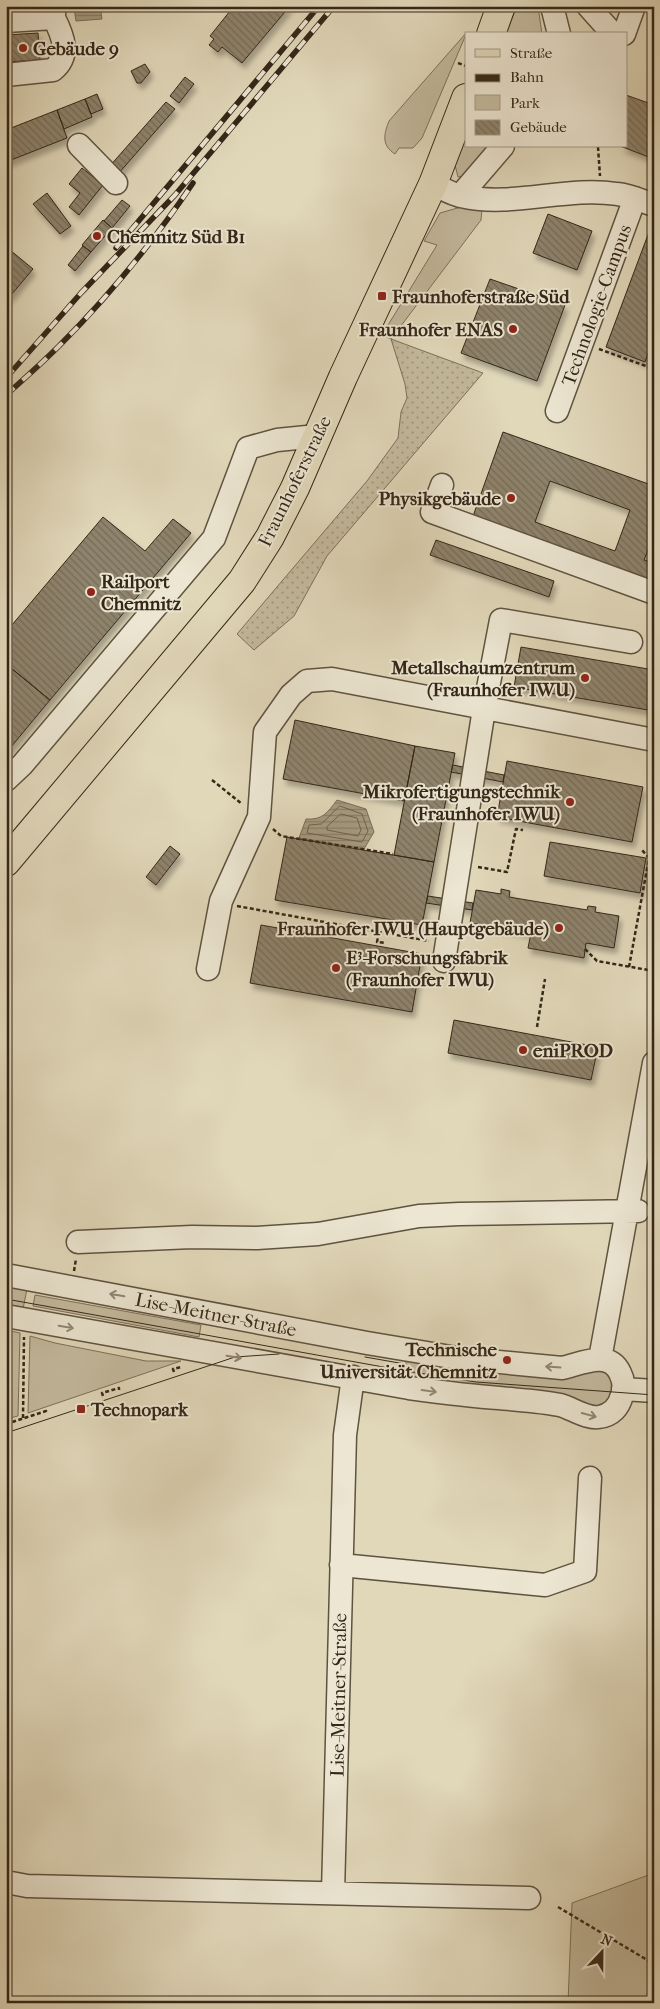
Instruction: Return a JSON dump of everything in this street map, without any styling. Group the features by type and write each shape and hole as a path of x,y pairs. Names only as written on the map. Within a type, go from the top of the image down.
{"main road":[{"path":"492,32 501,6"},
{"name":"Fraunhoferstraße","path":"6,862 242,581 270,537 295,488 433,184 465,101"}],"street":[{"path":"552,6 558,32"},
{"path":"588,6 611,32"},
{"path":"625,32 634,6"},
{"path":"6,21 54,12 63,37 63,58 53,70 6,75"},
{"path":"79,145 116,183"},
{"path":"460,196 501,148"},
{"name":"Technologie-Campus","path":"433,184 460,196 504,200 600,192 619,194 644,202 582,342 557,411"},
{"path":"6,780 22,764 214,538 248,448 277,440 317,436"},
{"path":"442,485 432,512 654,593"},
{"path":"446,953 484,709 501,620 631,642"},
{"path":"208,969 221,903 259,817 265,732 291,695 307,681 332,679 654,740"},
{"path":"654,1063 632,1211 619,1264 600,1359 609,1362 619,1370 623,1389 654,1391"},
{"path":"78,1242 192,1237 257,1238 318,1234 418,1216 632,1211"},
{"name":"Lise-Meitner-Straße","path":"6,1275 457,1358 562,1368 578,1365 590,1359 600,1359"},
{"name":"Lise-Meitner-Straße","path":"6,1316 452,1394 561,1405 593,1418 609,1414 618,1406 623,1389"},
{"name":"Lise-Meitner-Straße","path":"333,1893 345,1434 353,1377"},
{"path":"342,1565 545,1585 585,1571 590,1478"},
{"path":"6,1882 27,1886 529,1898"}],"path":[{"path":"458,63 465,66"},
{"path":"598,148 600,192"},
{"path":"582,342 624,356 654,370"},
{"path":"212,780 281,836 393,854"},
{"path":"460,864 507,872 516,829 523,830"},
{"path":"629,967 649,858 642,850"},
{"path":"221,903 379,932 446,953"},
{"path":"379,932 377,942 385,943"},
{"path":"585,949 597,961 654,971"},
{"path":"537,1027 545,979"},
{"path":"24,1332 24,1418"},
{"path":"102,1396 102,1393 119,1388 120,1390"},
{"path":"6,1424 46,1410 47,1414"},
{"path":"558,1907 654,1964"}],"green space":[{"path":"517,6 538,6 542,32 507,32"},
{"path":"465,34 422,138 413,148 399,148 395,154 387,147 385,139 389,121"},
{"path":"465,139 465,148 487,148 464,176 458,177 455,165"},
{"path":"461,207 482,208 481,220 391,339 382,335 437,245 424,241 440,213"},
{"path":"391,339 483,373 327,556 294,616 254,650 237,634 367,481 398,438 401,412 407,398 405,384"},
{"path":"6,1280 28,1284 22,1314 6,1311"},
{"path":"35,1295 201,1325 199,1337 33,1306"},
{"path":"6,1330 20,1333 18,1416 6,1419"},
{"path":"30,1336 55,1343 146,1361 181,1361 28,1413"},
{"path":"407,1355 595,1367 613,1376 613,1397 599,1409 484,1393 404,1376"},
{"path":"654,1873 654,2003 568,2003 572,1903"}],"water":[{"path":"100,6 102,19 76,21 74,8"},
{"path":"337,800 366,809 374,832 364,849 299,838 306,819 321,817"}],"building":[{"path":"234,6 290,6 242,63 222,47 218,52 209,45 214,39 210,36"},
{"name":"Gebäude 9","path":"38,33 40,60 6,62 6,35"},
{"path":"145,64 150,72 141,83 137,83 131,71"},
{"path":"185,77 194,84 179,103 170,96"},
{"path":"97,94 103,109 91,114 85,99"},
{"path":"628,96 654,105 654,159 625,148 628,148"},
{"path":"85,99 92,117 64,129 57,110"},
{"path":"166,102 175,109 118,174 109,167"},
{"path":"57,110 67,138 6,162 6,130"},
{"path":"82,168 103,185 79,215 69,207 80,193 69,184"},
{"path":"47,193 71,226 60,234 33,204"},
{"path":"122,200 130,206 112,228 104,221"},
{"path":"548,214 592,231 577,270 533,253"},
{"name":"Chemnitz Süd B1","path":"103,220 112,228 91,252 82,245"},
{"path":"649,232 654,234 654,337 645,362 606,347"},
{"path":"83,246 91,252 75,271 68,265"},
{"path":"10,250 33,269 6,301 6,254"},
{"name":"Fraunhofer ENAS","path":"490,279 565,305 537,381 461,353"},
{"name":"Physikgebäude","path":"503,432 654,486 654,535 644,560 654,563 654,584 472,519","holes":["550,481 630,510 615,551 535,522"]},
{"name":"Railport Chemnitz","path":"103,517 145,551 173,519 191,533 50,700 6,664 6,632"},
{"path":"436,540 554,581 549,597 430,555"},
{"name":"Metallschaumzentrum (Fraunhofer IWU)","path":"521,647 654,670 654,711 514,687"},
{"path":"6,664 50,700 6,753"},
{"path":"295,720 415,746 404,801 283,779"},
{"path":"415,746 455,753 434,862 394,855"},
{"name":"Mikrofertigungstechnik (Fraunhofer IWU)","path":"507,761 643,787 632,842 497,817"},
{"path":"453,765 504,775 503,782 451,772"},
{"path":"287,837 434,862 422,925 275,900"},
{"path":"550,842 646,858 640,893 544,876"},
{"path":"170,846 180,854 156,885 146,877"},
{"name":"Fraunhofer IWU (Hauptgebäude)","path":"501,889 510,891 509,897 587,910 588,906 596,907 595,912 619,916 614,948 586,943 584,958 528,948 531,933 470,923 476,890 501,894"},
{"path":"428,896 473,903 472,910 426,903"},
{"name":"E³-Forschungsfabrik (Fraunhofer IWU)","path":"261,925 422,954 412,1012 250,983"},
{"name":"eniPROD","path":"454,1020 598,1047 591,1080 448,1053"}],"tram line":[{"path":"6,1299 476,1382 654,1395"},
{"path":"6,1433 235,1357 279,1354"},
{"path":"365,1357 405,1364"}],"railway":[{"path":"116,248 319,6"},
{"path":"6,378 81,293 175,195 334,6"},
{"path":"6,395 40,365 113,288 147,247 193,183"}],"place":[{"name":"Gebäude 9","path":"23,48"},
{"name":"Chemnitz Süd B1","path":"97,236"},
{"name":"Fraunhoferstraße Süd","path":"382,296"},
{"name":"Fraunhofer ENAS","path":"513,329"},
{"name":"Physikgebäude","path":"511,498"},
{"name":"Railport Chemnitz","path":"91,592"},
{"name":"Metallschaumzentrum (Fraunhofer IWU)","path":"585,678"},
{"name":"Mikrofertigungstechnik (Fraunhofer IWU)","path":"570,802"},
{"name":"Fraunhofer IWU (Hauptgebäude)","path":"559,928"},
{"name":"E³-Forschungsfabrik (Fraunhofer IWU)","path":"336,968"},
{"name":"eniPROD","path":"523,1050"},
{"name":"Technische Universität Chemnitz","path":"507,1360"},
{"name":"Technopark","path":"81,1409"}]}
